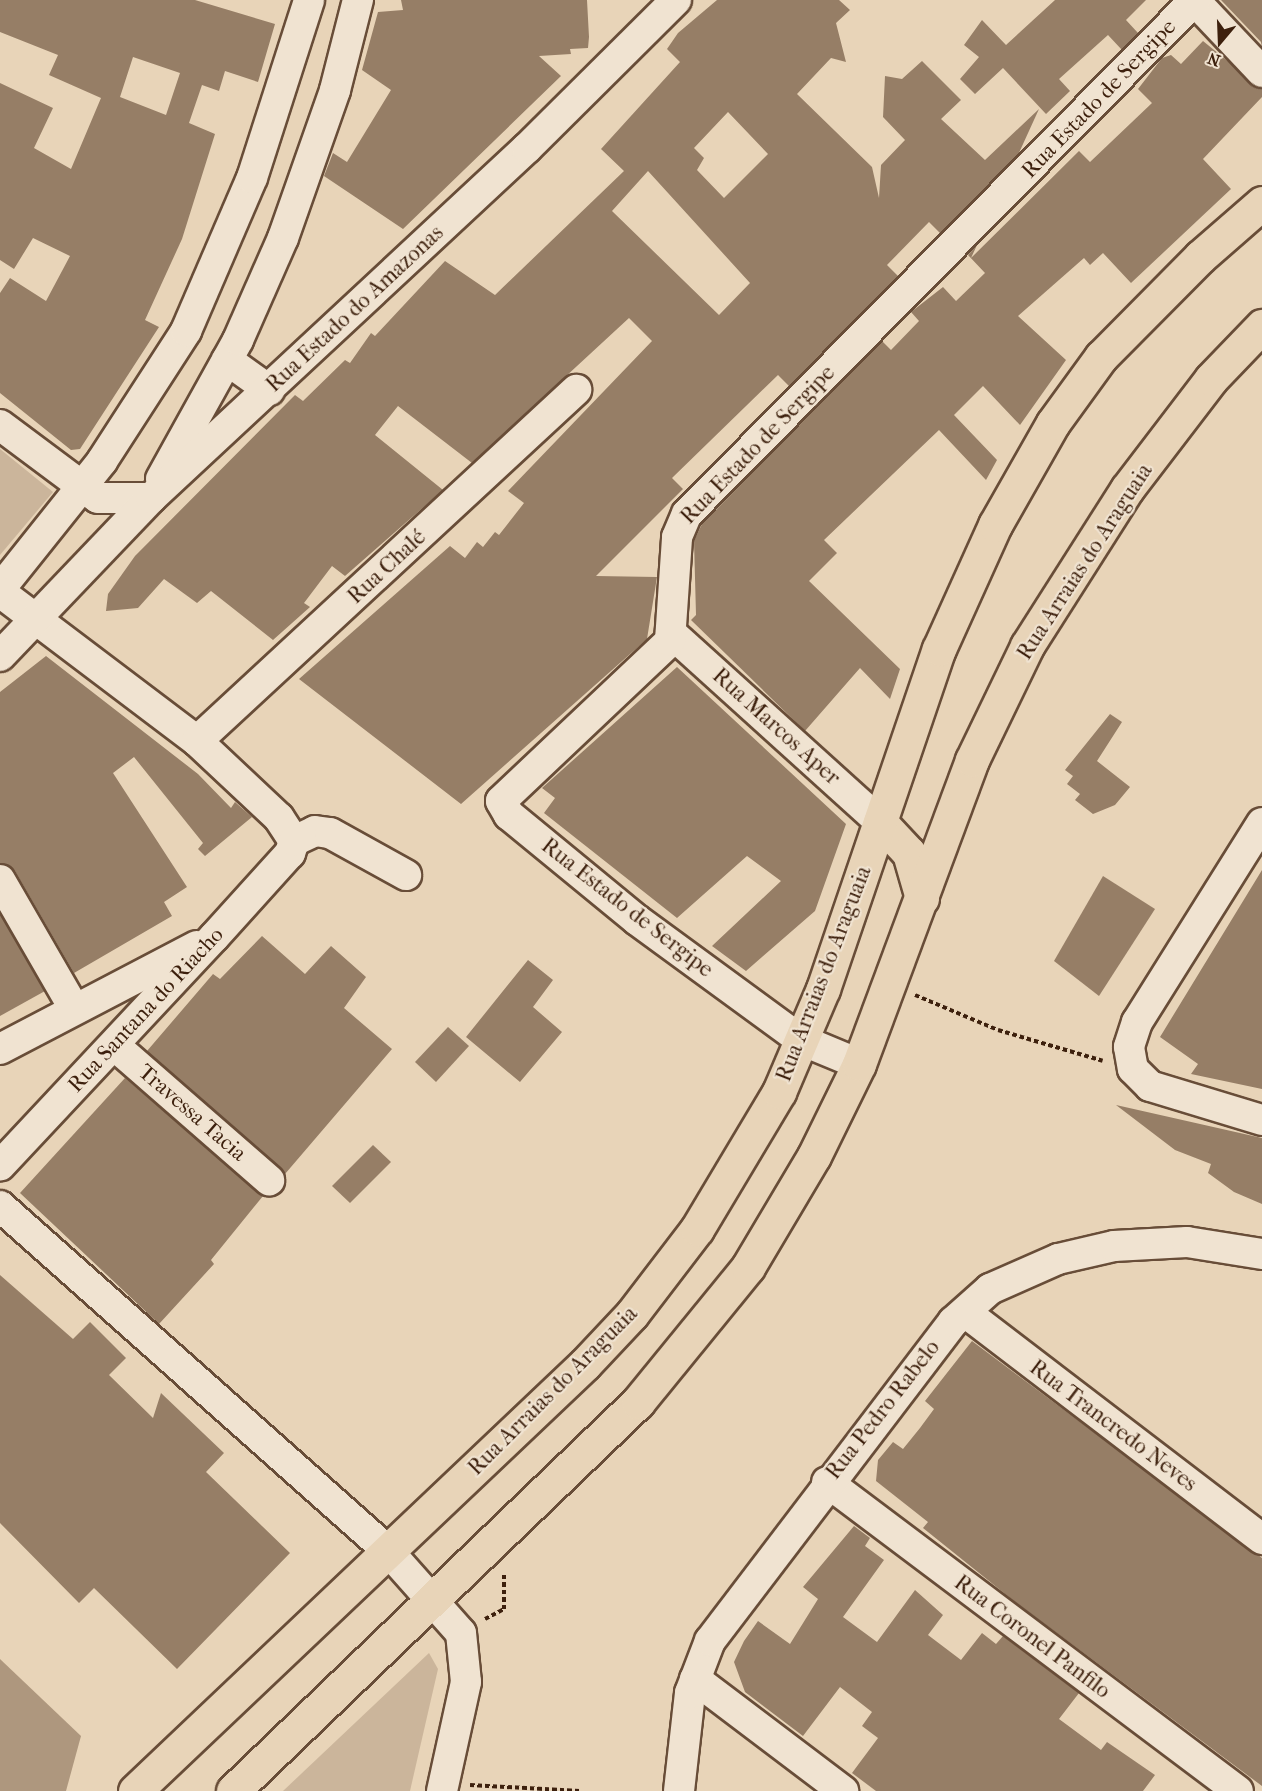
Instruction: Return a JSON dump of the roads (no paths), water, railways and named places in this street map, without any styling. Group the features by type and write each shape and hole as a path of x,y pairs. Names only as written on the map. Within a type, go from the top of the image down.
{"main road":[{"name":"Rua Arraias do Araguaia","path":"135,1791 389,1552 632,1314 697,1229 779,1092 801,1040 880,822 939,649 995,525 1053,423 1101,357 1200,257 1262,204"},
{"name":"Rua Arraias do Araguaia","path":"233,1791 682,1353 748,1267 814,1156 859,1064 972,760 1027,646 1127,489 1211,379 1262,326"},
{"path":"880,822 909,853 922,898"}],"street":[{"path":"309,0 289,74 213,271 159,376 82,489 0,590 197,741 279,818 292,847 315,831 330,832 406,875"},
{"path":"0,426 82,489 98,498 151,498 227,360 313,157 358,0"},
{"name":"Rua Estado do Amazonas","path":"0,656 37,620 151,498 269,390 676,0"},
{"path":"1194,0 1262,72"},
{"name":"Rua Estado de Sergipe","path":"859,1064 801,1040 637,920 501,804 514,786 658,657 671,633 676,537 687,514 1194,0"},
{"path":"227,360 269,390"},
{"name":"Rua Chalé","path":"197,741 576,390"},
{"name":"Rua Marcos Aper","path":"671,633 880,822"},
{"path":"1262,823 1137,1022 1129,1047 1133,1069 1150,1086 1262,1120"},
{"name":"Rua Santana do Riacho","path":"0,1166 214,937 292,847"},
{"path":"0,880 74,1008"},
{"path":"0,1049 74,1008 214,937"},
{"name":"Travessa Tacia","path":"114,1045 269,1180"},
{"path":"0,1206 389,1552 434,1597 461,1633 466,1682 443,1788"},
{"name":"Rua Pedro Rabelo","path":"679,1791 681,1748 695,1679 710,1641 827,1482 965,1312 990,1289 1059,1258 1114,1246 1187,1242 1262,1254"},
{"name":"Rua Trancredo Neves","path":"965,1312 1262,1539"},
{"name":"Rua Coronel Panfilo","path":"827,1482 1238,1791"},
{"path":"695,1679 843,1791"}]}
